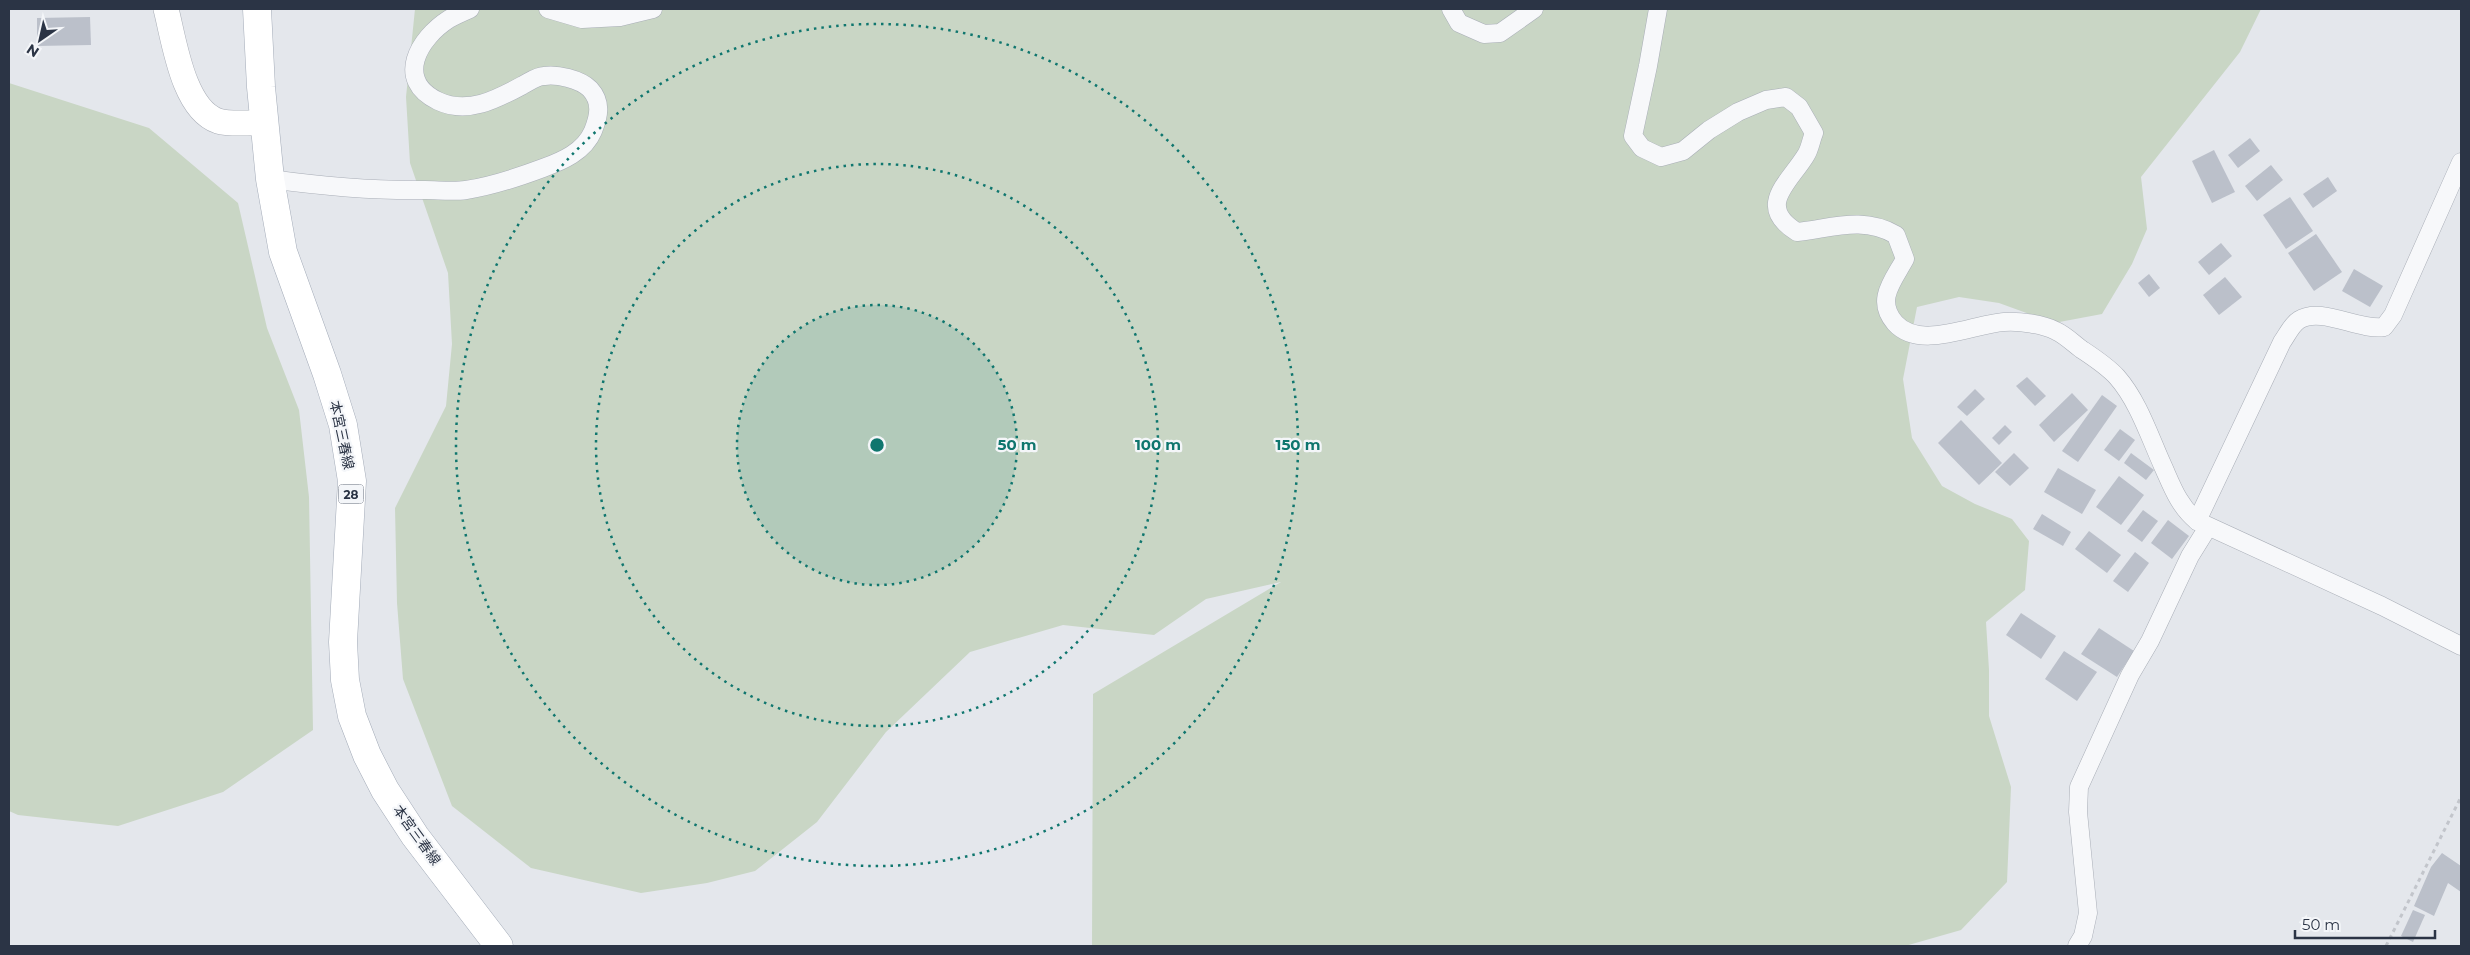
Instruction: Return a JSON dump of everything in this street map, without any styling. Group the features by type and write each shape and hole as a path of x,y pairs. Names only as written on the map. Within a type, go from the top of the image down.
{"main road":[{"name":"本宮三春線","path":"257,9 264,123 270,179 283,252 327,374 343,425 352,481 343,642 345,680 352,716 367,755 390,797 415,836 499,946"}],"street":[{"path":"166,9 187,87 193,99 204,111 218,121 264,123"},
{"path":"270,179 323,186 407,190 466,190 527,174 569,158 591,135 599,116 597,100 590,88 578,81 543,76 475,107 458,106 438,101 419,87 414,73 415,58 421,47 432,32 470,9"},
{"path":"548,9 582,19 620,17 653,9"},
{"path":"1451,9 1459,23 1484,34 1500,33 1534,9"},
{"path":"1658,9 1633,136 1642,148 1662,157 1683,150 1709,130 1738,112 1766,100 1786,98 1799,107 1814,132 1808,153 1793,175 1786,180 1776,199 1779,216 1789,227 1797,232 1852,224 1867,224 1882,226 1896,235 1905,259 1885,298 1886,313 1898,326 1917,335 1956,332 2004,322 2030,324 2056,331 2110,371 2124,386 2147,431 2173,492 2183,508 2203,524 2382,606 2461,646"},
{"path":"2078,946 2083,936 2088,913 2078,812 2079,787 2130,675 2150,641 2190,556 2269,369 2292,327 2298,320 2312,316 2324,316 2373,329 2384,327 2393,315 2461,162"}],"path":[{"path":"2386,946 2461,797"}],"green space":[{"path":"415,9 2261,9 2240,52 2141,177 2147,229 2132,264 2102,314 2054,323 1999,303 1959,297 1917,307 1903,379 1912,438 1942,486 1975,504 2012,519 2029,541 2025,590 1986,622 1989,716 2011,787 2007,882 1961,930 1905,946 1092,946 1093,694 1281,582 1206,599 1154,635 1063,625 970,652 886,732 817,822 755,871 707,883 641,893 531,868 452,806 403,679 397,603 395,508 446,406 452,344 448,273 410,163 406,97"},
{"path":"9,83 149,128 238,203 267,328 299,410 309,497 313,730 223,792 118,826 18,815 9,811"}],"building":[{"path":"90,17 91,45 37,46 37,18"},
{"path":"2250,138 2260,151 2238,168 2228,155"},
{"path":"2214,150 2235,192 2212,203 2192,161"},
{"path":"2271,165 2283,180 2257,201 2245,186"},
{"path":"2328,177 2337,191 2313,208 2303,194"},
{"path":"2290,197 2313,231 2286,249 2263,215"},
{"path":"2316,234 2342,272 2314,291 2288,253"},
{"path":"2221,243 2232,256 2209,275 2198,262"},
{"path":"2354,269 2383,286 2370,307 2342,291"},
{"path":"2149,274 2160,288 2149,297 2138,283"},
{"path":"2225,277 2242,297 2219,315 2203,295"},
{"path":"2027,377 2046,396 2035,406 2016,386"},
{"path":"1975,389 1985,399 1967,416 1957,407"},
{"path":"2072,393 2088,410 2054,442 2039,425"},
{"path":"2102,395 2117,406 2078,462 2062,451"},
{"path":"1961,420 2002,463 1979,485 1938,443"},
{"path":"2005,425 2012,432 1999,445 1992,438"},
{"path":"2120,429 2135,440 2119,461 2104,450"},
{"path":"2014,453 2029,468 2010,486 1995,472"},
{"path":"2131,453 2154,470 2146,480 2124,463"},
{"path":"2058,468 2096,490 2082,514 2044,492"},
{"path":"2119,476 2144,495 2121,525 2096,507"},
{"path":"2143,510 2158,521 2142,542 2127,531"},
{"path":"2042,514 2071,532 2063,546 2033,529"},
{"path":"2168,520 2189,536 2172,559 2151,543"},
{"path":"2089,531 2121,555 2107,573 2075,549"},
{"path":"2135,552 2149,563 2128,592 2113,581"},
{"path":"2021,613 2056,636 2041,659 2006,635"},
{"path":"2099,628 2134,651 2117,677 2081,654"},
{"path":"2064,651 2097,672 2077,701 2045,679"},
{"path":"2442,853 2461,866 2461,892 2448,883 2434,916 2414,906 2431,867"},
{"path":"2413,910 2425,915 2413,942 2401,936"}]}
